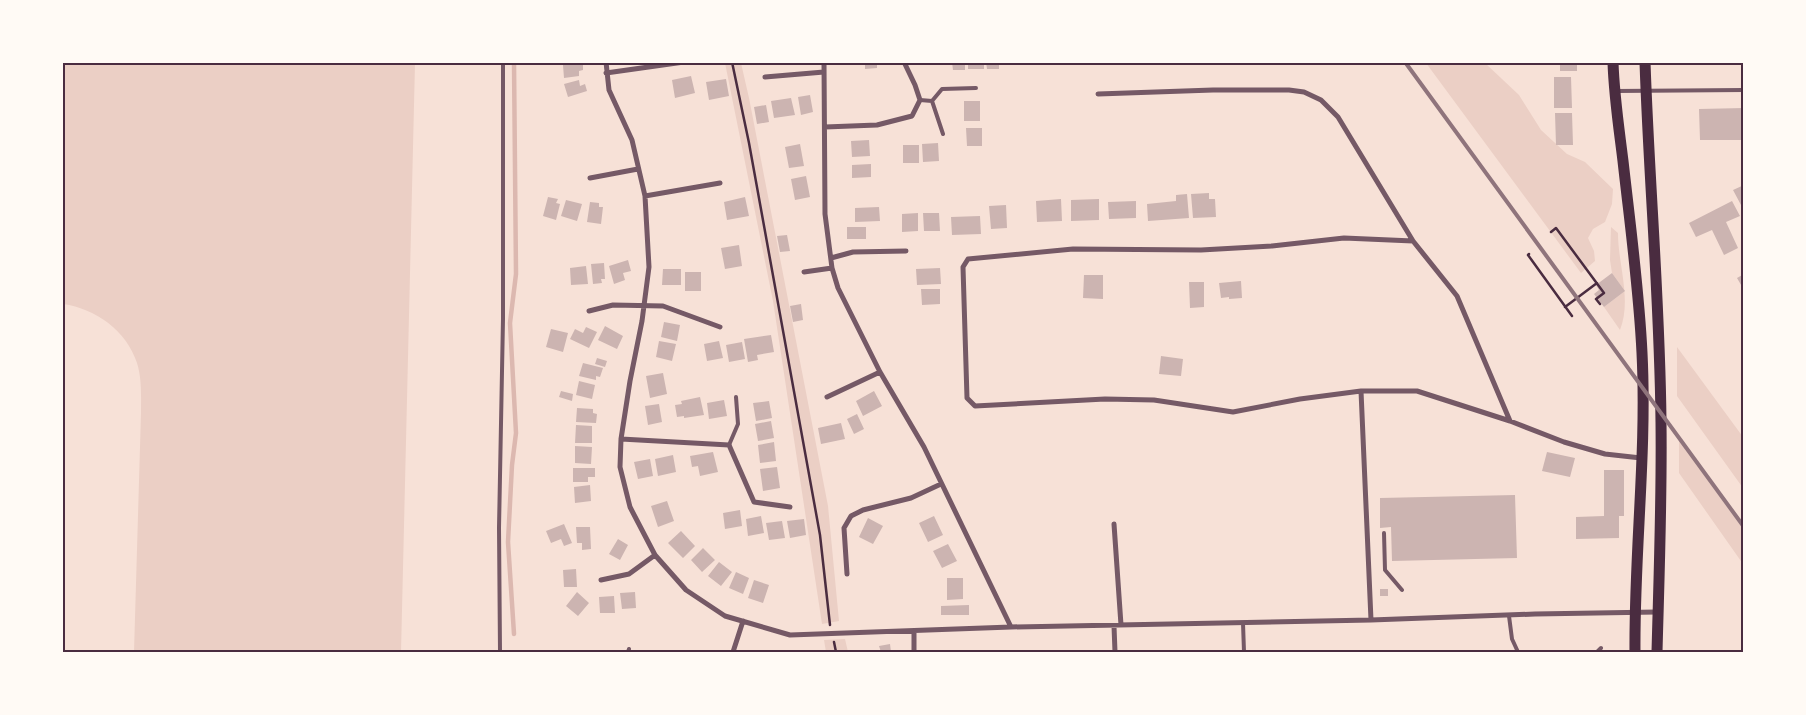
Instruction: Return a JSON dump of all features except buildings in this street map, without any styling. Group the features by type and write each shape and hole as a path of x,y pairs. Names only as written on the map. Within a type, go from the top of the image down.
{"main road":[{"path":"1613,62 1614,91 1626,188 1642,353 1642,458 1635,652"},
{"path":"1645,62 1660,353 1661,422 1657,652"}],"street":[{"path":"606,62 609,90 632,140 645,196 649,267 630,381 620,467 630,507 655,555 686,590 726,616 790,635 914,630 1658,612"},
{"path":"606,73 684,62"},
{"path":"824,62 825,214 832,268 838,288 880,372 924,447 1011,628"},
{"path":"825,127 878,125 912,116 920,100 904,62"},
{"path":"765,77 824,72"},
{"path":"1098,94 1213,90 1289,90 1304,92 1321,100 1338,117 1413,241 1457,296 1510,421"},
{"path":"590,178 638,169"},
{"path":"645,196 720,183"},
{"path":"1413,241 1344,238 1272,246 1201,250 1073,249 968,259 963,267 967,398 975,406 1105,399 1144,400 1233,412 1300,398 1361,390 1417,391 1510,421 1564,442 1605,454 1642,458"},
{"path":"831,258 853,252 906,251"},
{"path":"804,272 832,268"},
{"path":"589,311 613,306 662,306 720,327"},
{"path":"827,397 880,372"},
{"path":"1361,390 1371,620"},
{"path":"622,439 729,445 754,502 790,507"},
{"path":"847,574 844,528 851,516 863,510 911,498 941,484"},
{"path":"1114,524 1118,625 1115,652"},
{"path":"601,580 629,574 655,555"},
{"path":"733,652 744,621"},
{"path":"914,630 914,652"}],"lane":[{"path":"500,652 499,528 503,62"},
{"path":"920,100 932,100 942,89 976,88"},
{"path":"1614,91 1744,90"},
{"path":"932,100 944,134"},
{"path":"729,445 738,424 736,397"},
{"path":"1384,533 1385,570 1402,590"},
{"path":"1509,616 1512,640 1518,652"},
{"path":"1243,623 1244,652"},
{"path":"1597,652 1601,648"}],"path":[{"path":"732,62 749,143 820,535 828,616 836,652"},
{"path":"1551,232 1556,228 1604,293 1596,299 1600,304"},
{"path":"1529,254 1572,316"},
{"path":"1565,306 1597,283"}],"shaded area":[{"path":"62,63 415,63 401,652 134,652 141,413 140,375 132,351 117,331 98,316 63,304"},
{"path":"725,63 741,63 749,98 828,506 839,621 822,624 773,301"},
{"path":"1426,63 1485,63 1519,95 1541,130 1567,154 1585,162 1613,189 1612,204 1605,222 1593,229 1588,238 1594,251 1595,261 1581,273"},
{"path":"1611,227 1618,233 1624,290 1612,273 1610,260"},
{"path":"1624,291 1625,306 1620,330 1604,307"},
{"path":"1677,347 1743,437 1743,488 1677,396"},
{"path":"1679,440 1743,529 1743,564 1679,473"},
{"path":"845,639 848,652 826,652 824,640"}],"waterway":[{"path":"514,62 516,274 510,323 516,433 512,465 508,542 514,634"}],"railway":[{"path":"1405,62 1744,527"}]}
